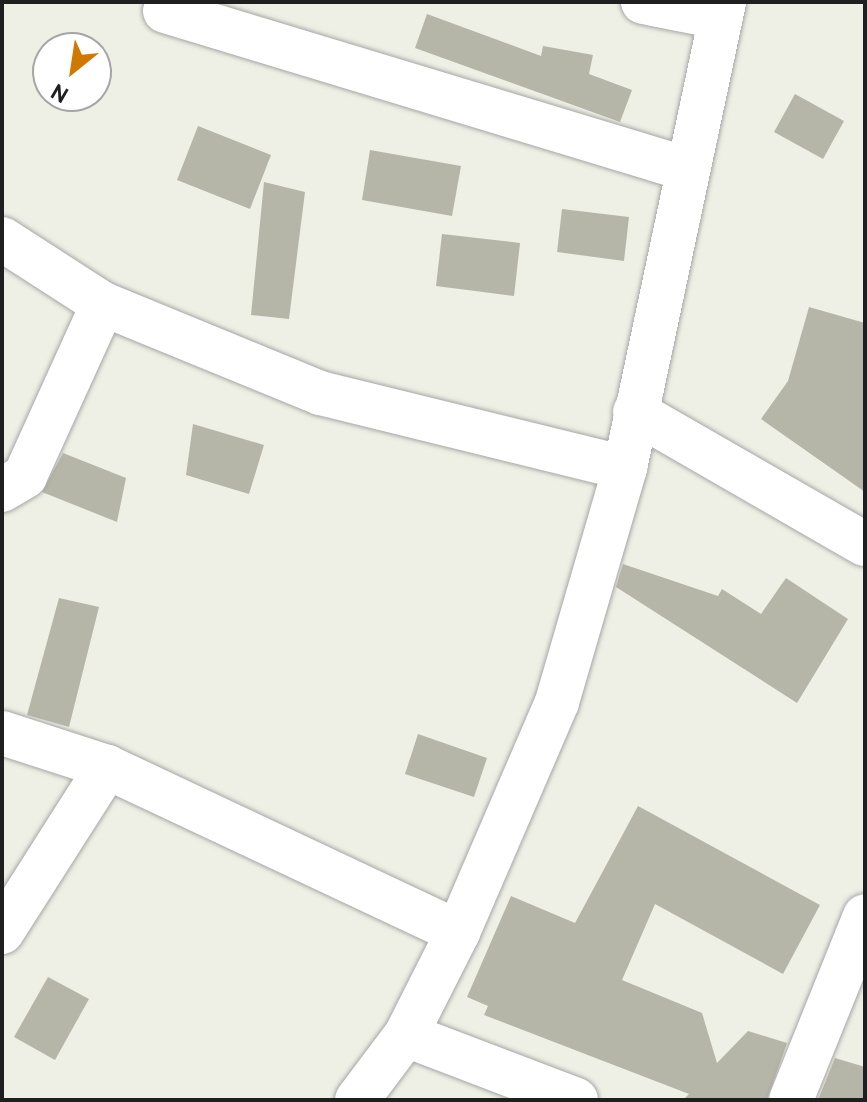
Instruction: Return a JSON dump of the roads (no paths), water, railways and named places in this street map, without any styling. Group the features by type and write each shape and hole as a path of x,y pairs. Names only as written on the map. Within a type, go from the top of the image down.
{"street":[{"path":"357,1100 406,1035 458,932 557,702 625,468 722,9 643,2"},
{"path":"165,11 687,169"},
{"path":"2,239 103,304 320,393 625,468"},
{"path":"2,490 25,476 103,304"},
{"path":"635,412 865,544"},
{"path":"2,733 107,767 458,932"},
{"path":"2,932 107,767"},
{"path":"791,1100 865,917"},
{"path":"406,1035 576,1100"}]}
